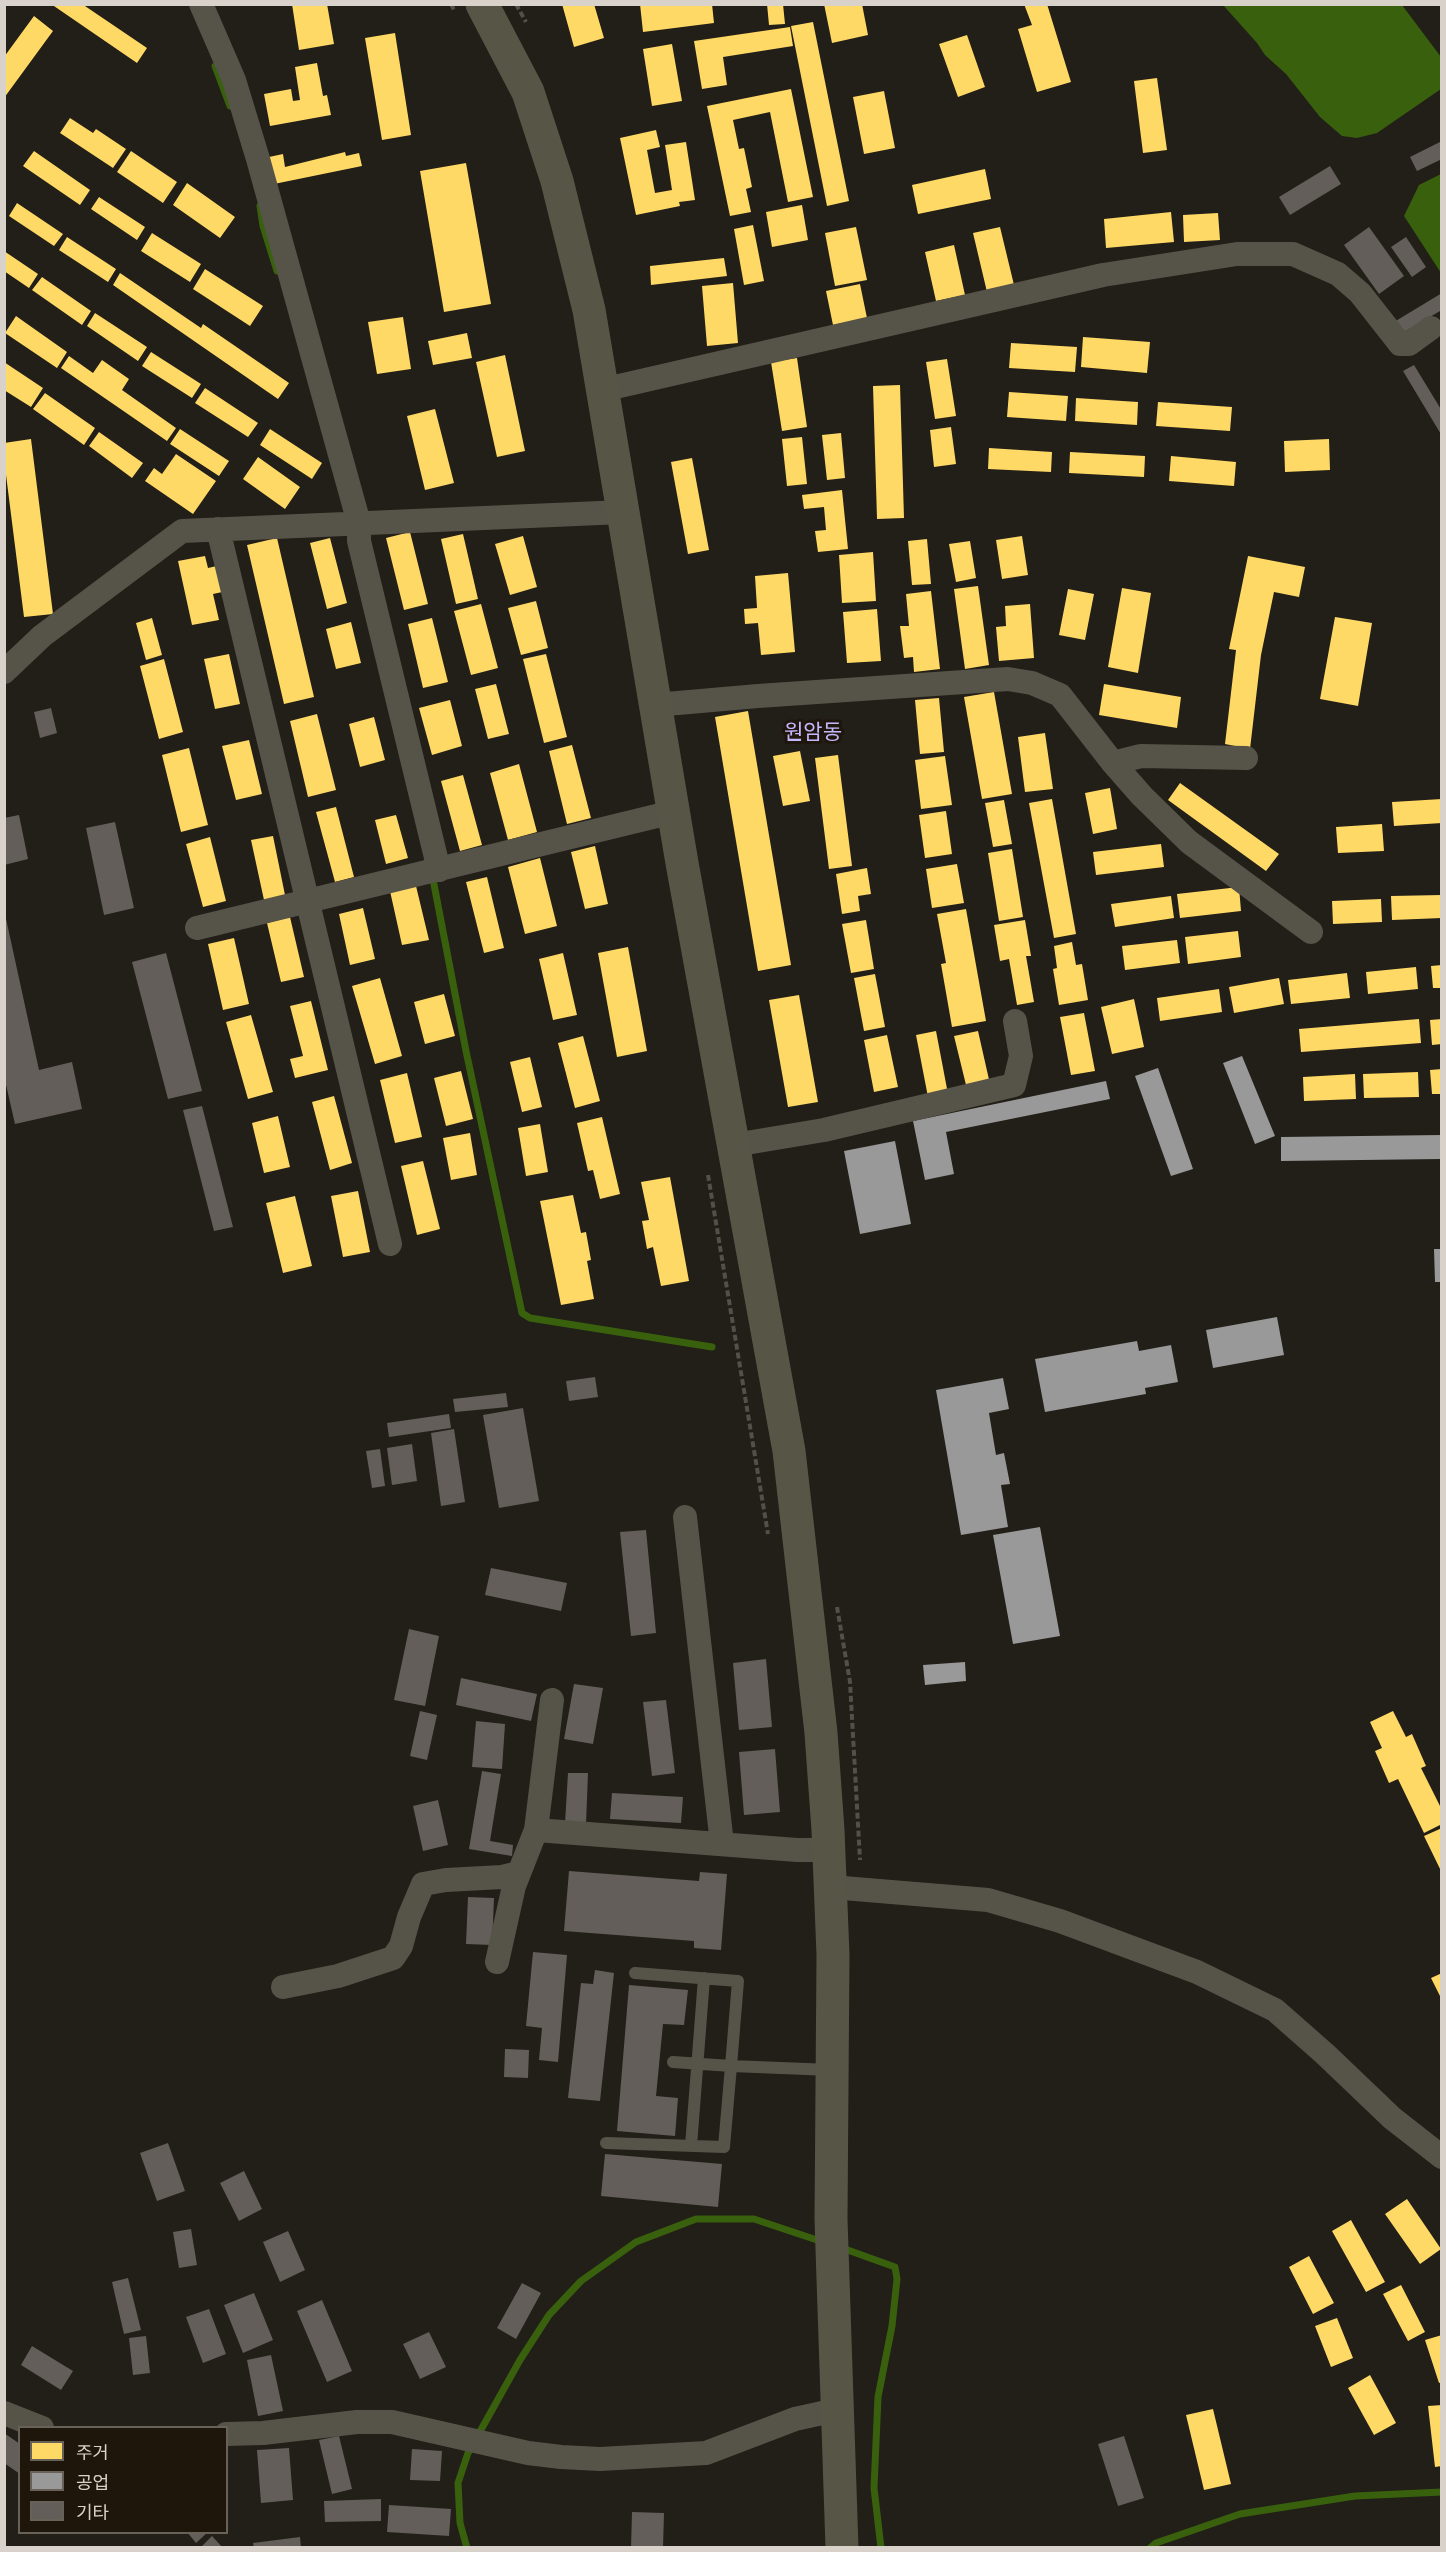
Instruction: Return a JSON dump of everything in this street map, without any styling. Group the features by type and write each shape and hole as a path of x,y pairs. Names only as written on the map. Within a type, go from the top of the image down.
{"main road":[{"path":"469,10 528,92 557,181 589,310 673,812 789,1451 821,1733 831,1887 833,1955 831,2218 842,2547"}],"street":[{"path":"201,4 234,80 359,523 359,541 439,870"},
{"path":"602,390 1103,275 1237,254 1293,254 1338,274 1360,292 1400,344 1409,344 1431,328"},
{"path":"4,672 42,636 182,531 623,512"},
{"path":"218,529 390,1244"},
{"path":"655,705 1008,679 1032,683 1060,695 1113,763 1189,842 1311,932"},
{"path":"1113,763 1141,756 1246,758"},
{"path":"197,928 673,812"},
{"path":"734,1145 824,1131 1014,1085 1021,1056 1015,1021"},
{"path":"685,1517 722,1844"},
{"path":"497,1962 519,1873 536,1830 552,1700"},
{"path":"536,1830 797,1850 829,1850"},
{"path":"283,1987 359,1971 393,1958 401,1946 412,1909 423,1884 446,1880 502,1877 519,1873"},
{"path":"831,1887 988,1900 1060,1921 1197,1972 1275,2010 1392,2118 1442,2157"},
{"path":"228,2434 263,2433 357,2422 392,2422 528,2453 600,2459 706,2452 795,2419 836,2410"},
{"path":"4,2413 39,2426"}],"lane":[{"path":"606,2143 724,2147 738,1981 635,1973"},
{"path":"691,2146 704,1978"},
{"path":"673,2062 832,2071"}],"path":[{"path":"451,4 469,10"},
{"path":"707,1167 768,1536"}],"shaded area":[{"path":"1223,5 1402,5 1441,57 1441,89 1377,133 1357,138 1342,136 1320,117 1286,74 1265,55"},
{"path":"1441,174 1441,273 1404,216 1419,185"}],"building: 주거":[{"path":"51,4 82,4 147,48 137,63"},
{"path":"292,4 327,4 334,44 299,50"},
{"path":"562,4 594,4 604,38 574,47"},
{"path":"640,4 712,4 714,23 643,32"},
{"path":"767,4 783,4 785,24 769,25"},
{"path":"824,4 862,4 868,35 832,43"},
{"path":"1024,4 1047,4 1071,82 1037,92 1018,29 1032,25"},
{"path":"34,16 53,31 4,98 4,57"},
{"path":"813,22 849,201 827,206 791,26"},
{"path":"790,27 793,46 723,57 727,85 702,89 694,41"},
{"path":"395,33 411,135 382,140 365,38"},
{"path":"967,35 985,87 958,97 939,44"},
{"path":"672,44 682,101 652,106 643,49"},
{"path":"317,63 323,96 327,95 331,115 270,126 264,94 291,89 293,101 300,100 295,67"},
{"path":"1157,78 1167,150 1143,153 1134,81"},
{"path":"791,89 813,197 788,202 770,112 733,120 739,149 744,148 752,187 746,189 751,212 730,216 707,106"},
{"path":"884,91 895,148 864,154 853,97"},
{"path":"70,118 93,133 96,129 126,149 113,168 60,133"},
{"path":"656,130 660,147 647,150 655,193 672,190 665,145 686,142 695,200 679,202 680,206 636,215 620,138"},
{"path":"34,151 90,190 80,205 23,166"},
{"path":"131,151 177,182 163,203 117,172"},
{"path":"345,152 346,156 359,153 362,166 274,184 269,157 283,154 285,167"},
{"path":"466,163 491,304 444,312 420,171"},
{"path":"985,169 991,199 918,214 912,185"},
{"path":"187,183 235,217 220,238 173,205"},
{"path":"99,197 145,227 137,240 91,209"},
{"path":"17,203 63,234 54,246 9,216"},
{"path":"802,205 808,240 772,247 766,212"},
{"path":"1171,212 1174,242 1106,248 1104,219"},
{"path":"1218,213 1220,240 1184,242 1183,215"},
{"path":"753,225 764,281 744,285 734,229"},
{"path":"856,227 867,280 835,286 825,233"},
{"path":"1000,227 1014,285 987,292 973,233"},
{"path":"152,233 201,264 190,282 141,251"},
{"path":"67,237 116,269 108,282 59,250"},
{"path":"954,245 965,295 936,301 925,252"},
{"path":"4,251 38,274 29,288 4,271"},
{"path":"724,258 727,276 651,285 650,266"},
{"path":"205,269 263,306 250,326 193,289"},
{"path":"120,273 201,328 203,324 289,383 278,399 113,285"},
{"path":"42,277 91,311 82,325 32,290"},
{"path":"733,283 738,343 707,346 702,286"},
{"path":"860,284 867,318 833,325 826,291"},
{"path":"95,313 147,347 138,361 87,326"},
{"path":"16,316 67,352 57,368 5,333"},
{"path":"403,317 411,369 377,374 368,322"},
{"path":"467,333 472,358 433,365 428,341"},
{"path":"1083,337 1150,342 1147,373 1081,367"},
{"path":"1011,343 1077,347 1075,372 1009,368"},
{"path":"151,352 201,384 192,398 142,366"},
{"path":"505,355 525,451 497,457 476,362"},
{"path":"69,356 93,373 102,360 129,379 122,390 176,428 167,441 61,368"},
{"path":"797,358 807,427 782,431 771,362"},
{"path":"947,359 956,416 935,419 926,362"},
{"path":"4,362 43,388 31,407 4,390"},
{"path":"900,385 904,518 877,519 873,386"},
{"path":"205,388 258,423 248,437 195,403"},
{"path":"1009,392 1068,396 1066,421 1007,417"},
{"path":"45,393 95,428 84,445 33,409"},
{"path":"1076,398 1138,402 1137,425 1075,421"},
{"path":"1158,402 1232,407 1230,431 1156,426"},
{"path":"435,409 454,483 425,490 407,416"},
{"path":"951,427 956,464 934,467 930,430"},
{"path":"180,429 229,461 219,476 170,444"},
{"path":"270,429 322,463 312,479 260,445"},
{"path":"99,432 143,463 132,478 89,446"},
{"path":"841,433 845,478 827,480 822,435"},
{"path":"802,437 807,484 787,486 782,439"},
{"path":"31,439 53,614 24,617 4,459 4,443"},
{"path":"1329,439 1330,470 1285,472 1284,441"},
{"path":"989,448 1052,452 1051,472 988,469"},
{"path":"1070,452 1145,456 1144,477 1069,473"},
{"path":"176,454 216,481 193,514 145,481 154,468 162,474"},
{"path":"1171,456 1236,462 1234,486 1169,481"},
{"path":"258,457 300,487 285,509 243,479"},
{"path":"692,458 709,550 688,554 671,462"},
{"path":"842,490 848,549 818,552 815,531 826,530 824,507 804,509 802,495"},
{"path":"410,532 428,604 404,610 386,538"},
{"path":"463,534 478,599 456,604 441,539"},
{"path":"523,536 537,587 510,595 495,544"},
{"path":"1022,536 1028,575 1002,579 996,540"},
{"path":"277,538 314,697 284,704 247,545"},
{"path":"330,538 347,603 327,609 310,543"},
{"path":"927,539 931,584 912,585 908,541"},
{"path":"970,541 976,578 956,582 949,544"},
{"path":"873,552 876,601 842,603 839,555"},
{"path":"205,556 208,568 221,565 227,591 213,594 219,620 192,625 178,561"},
{"path":"1248,556 1305,567 1299,597 1274,592 1261,655 1250,749 1225,744 1236,650 1229,649"},
{"path":"788,573 795,652 761,655 758,623 745,624 744,609 757,608 755,576"},
{"path":"978,586 989,665 965,669 954,589"},
{"path":"1122,588 1151,593 1138,673 1108,667"},
{"path":"1068,589 1094,594 1085,640 1059,635"},
{"path":"931,591 940,669 914,672 913,657 904,658 900,626 909,626 906,594"},
{"path":"536,601 548,648 521,655 508,608"},
{"path":"481,604 498,668 471,675 454,611"},
{"path":"1030,604 1034,658 999,661 996,627 1006,626 1005,606"},
{"path":"877,609 881,661 847,663 843,612"},
{"path":"1335,617 1372,623 1358,706 1320,699"},
{"path":"152,618 162,655 146,660 136,623"},
{"path":"432,618 448,682 423,688 408,624"},
{"path":"351,622 361,663 336,669 326,629"},
{"path":"229,654 240,704 215,709 204,659"},
{"path":"546,654 567,737 544,743 523,659"},
{"path":"164,659 183,732 159,739 140,666"},
{"path":"496,684 509,734 488,739 475,689"},
{"path":"1104,684 1181,697 1177,728 1099,715"},
{"path":"994,692 1012,794 982,799 964,697"},
{"path":"939,698 944,752 920,754 915,700"},
{"path":"450,700 462,746 432,755 419,708"},
{"path":"748,711 791,965 758,971 715,717"},
{"path":"317,714 336,790 308,797 290,721"},
{"path":"374,717 385,760 360,767 349,724"},
{"path":"1045,733 1053,789 1025,792 1018,737"},
{"path":"249,740 262,794 236,800 222,746"},
{"path":"572,745 591,818 567,824 549,751"},
{"path":"189,748 208,825 181,832 162,755"},
{"path":"800,751 810,801 783,806 773,756"},
{"path":"838,755 852,866 829,869 815,758"},
{"path":"945,756 952,805 921,809 915,760"},
{"path":"519,764 537,832 508,840 490,773"},
{"path":"463,775 482,845 460,851 441,781"},
{"path":"1180,783 1279,854 1266,871 1168,800"},
{"path":"1110,788 1117,829 1093,834 1085,793"},
{"path":"1052,799 1076,934 1054,938 1029,803"},
{"path":"1442,799 1442,823 1394,826 1392,802"},
{"path":"1004,800 1012,844 993,847 985,803"},
{"path":"336,807 354,877 335,882 316,812"},
{"path":"946,811 952,854 925,858 919,815"},
{"path":"396,815 408,858 386,864 375,820"},
{"path":"1382,824 1384,851 1338,853 1336,827"},
{"path":"273,836 285,895 264,900 251,840"},
{"path":"210,837 226,901 203,907 186,844"},
{"path":"1161,844 1164,867 1096,875 1093,852"},
{"path":"595,846 608,904 585,909 571,852"},
{"path":"1012,849 1023,917 999,921 988,853"},
{"path":"540,858 557,926 525,934 508,867"},
{"path":"957,864 964,903 932,908 926,869"},
{"path":"867,868 871,894 858,896 860,911 842,914 836,874"},
{"path":"487,877 504,948 484,953 466,882"},
{"path":"416,886 429,940 402,945 390,891"},
{"path":"1239,887 1241,911 1180,918 1177,894"},
{"path":"1442,895 1442,918 1392,920 1391,896"},
{"path":"1171,896 1174,918 1115,927 1111,904"},
{"path":"1381,899 1382,922 1333,924 1332,901"},
{"path":"363,908 375,959 350,965 339,914"},
{"path":"966,909 986,1021 952,1027 941,964 946,963 937,914"},
{"path":"290,917 304,977 281,982 267,923"},
{"path":"866,920 874,969 851,973 842,924"},
{"path":"1025,920 1031,956 1026,956 1034,1002 1017,1005 1009,959 1000,961 994,925"},
{"path":"1238,931 1241,957 1188,964 1185,937"},
{"path":"234,938 249,1004 223,1010 208,944"},
{"path":"1177,940 1180,963 1125,970 1122,946"},
{"path":"1072,942 1076,965 1082,964 1088,1000 1059,1005 1053,969 1057,968 1054,946"},
{"path":"628,947 647,1051 617,1057 598,953"},
{"path":"563,953 577,1015 553,1020 539,959"},
{"path":"1442,965 1442,988 1433,988 1431,966"},
{"path":"1416,967 1418,989 1368,994 1366,972"},
{"path":"1347,973 1350,998 1291,1004 1288,980"},
{"path":"875,974 885,1027 864,1031 854,978"},
{"path":"380,978 402,1056 375,1064 352,986"},
{"path":"1279,978 1284,1004 1234,1013 1229,987"},
{"path":"1219,989 1222,1012 1160,1021 1157,998"},
{"path":"444,994 455,1036 425,1044 414,1002"},
{"path":"799,995 818,1102 788,1107 769,1000"},
{"path":"1134,999 1144,1047 1112,1054 1101,1007"},
{"path":"311,1001 328,1070 295,1078 290,1059 303,1056 290,1006"},
{"path":"1084,1013 1095,1071 1071,1075 1060,1017"},
{"path":"251,1015 273,1092 248,1099 226,1022"},
{"path":"1419,1019 1421,1043 1301,1052 1299,1029"},
{"path":"1442,1019 1442,1044 1432,1045 1430,1020"},
{"path":"936,1031 948,1094 928,1097 916,1035"},
{"path":"978,1031 990,1084 967,1089 954,1036"},
{"path":"887,1035 898,1087 874,1092 864,1040"},
{"path":"583,1036 600,1101 575,1108 558,1043"},
{"path":"530,1057 542,1107 522,1112 510,1062"},
{"path":"1442,1069 1442,1094 1432,1094 1430,1070"},
{"path":"461,1071 473,1119 446,1126 434,1078"},
{"path":"1418,1072 1419,1097 1364,1098 1363,1074"},
{"path":"407,1073 422,1137 395,1143 380,1080"},
{"path":"1355,1074 1356,1099 1304,1101 1303,1077"},
{"path":"334,1096 352,1163 330,1170 312,1102"},
{"path":"278,1116 290,1167 264,1173 252,1123"},
{"path":"602,1117 620,1194 600,1199 593,1170 588,1171 577,1123"},
{"path":"540,1124 548,1172 526,1176 518,1128"},
{"path":"470,1133 477,1175 451,1180 443,1138"},
{"path":"423,1161 440,1229 417,1235 401,1166"},
{"path":"670,1177 689,1281 661,1286 653,1247 647,1249 642,1221 649,1220 641,1182"},
{"path":"358,1191 370,1252 343,1257 331,1196"},
{"path":"573,1195 581,1233 586,1232 591,1260 587,1261 594,1299 561,1305 540,1201"},
{"path":"295,1196 312,1266 283,1273 266,1203"},
{"path":"1393,1711 1406,1737 1412,1734 1426,1766 1421,1768 1442,1810 1442,1824 1424,1833 1398,1779 1389,1783 1375,1751 1382,1748 1370,1722"},
{"path":"1442,1828 1442,1873 1424,1836"},
{"path":"1442,1973 1442,2000 1431,1978"},
{"path":"1407,2199 1441,2249 1420,2264 1385,2214"},
{"path":"1351,2220 1385,2282 1366,2292 1332,2231"},
{"path":"1309,2256 1334,2303 1313,2314 1289,2267"},
{"path":"1401,2285 1425,2332 1408,2341 1383,2294"},
{"path":"1337,2318 1353,2358 1331,2367 1315,2326"},
{"path":"1442,2335 1442,2382 1439,2383 1425,2340"},
{"path":"1370,2375 1396,2423 1374,2435 1348,2388"},
{"path":"1442,2405 1442,2466 1435,2467 1428,2406"},
{"path":"1213,2409 1231,2484 1204,2490 1186,2415"}],"building: 공업":[{"path":"1242,1056 1275,1136 1255,1144 1223,1063"},
{"path":"1158,1068 1193,1169 1171,1176 1135,1076"},
{"path":"1106,1081 1110,1099 946,1132 954,1174 925,1180 913,1121"},
{"path":"1442,1135 1442,1159 1281,1161 1281,1137"},
{"path":"895,1141 911,1224 860,1234 844,1151"},
{"path":"1434,1249 1442,1249 1442,1282 1435,1282"},
{"path":"1277,1317 1284,1355 1213,1368 1206,1330"},
{"path":"1137,1341 1139,1351 1171,1345 1178,1382 1145,1388 1146,1394 1045,1412 1035,1359"},
{"path":"1003,1378 1009,1409 989,1413 996,1455 1004,1453 1010,1484 1001,1485 1008,1527 961,1535 936,1390"},
{"path":"1040,1527 1060,1636 1013,1644 993,1535"},
{"path":"965,1662 966,1681 925,1685 923,1665"}],"building: 기타":[{"path":"1442,141 1442,159 1417,171 1410,157"},
{"path":"1330,166 1341,184 1290,215 1279,197"},
{"path":"1369,227 1404,276 1379,294 1344,245"},
{"path":"1406,237 1426,267 1412,277 1391,247"},
{"path":"1442,293 1442,314 1440,311 1401,334 1394,322"},
{"path":"1414,365 1442,411 1442,436 1403,371"},
{"path":"51,708 57,733 40,738 34,712"},
{"path":"19,815 28,859 4,865 4,818"},
{"path":"115,822 134,908 104,915 86,828"},
{"path":"5,914 39,1070 72,1062 82,1109 15,1124 4,1076"},
{"path":"166,953 202,1091 168,1099 132,962"},
{"path":"202,1106 233,1227 214,1231 183,1110"},
{"path":"595,1377 598,1397 569,1401 566,1381"},
{"path":"506,1393 508,1407 455,1412 453,1399"},
{"path":"523,1408 539,1501 499,1508 483,1415"},
{"path":"449,1414 451,1428 389,1437 387,1423"},
{"path":"454,1429 465,1502 441,1506 431,1433"},
{"path":"412,1444 417,1481 392,1485 387,1448"},
{"path":"380,1449 385,1486 372,1488 366,1451"},
{"path":"646,1530 656,1633 631,1636 620,1532"},
{"path":"491,1568 567,1583 561,1611 485,1595"},
{"path":"409,1629 439,1636 425,1706 394,1700"},
{"path":"766,1659 772,1727 739,1730 733,1663"},
{"path":"461,1678 537,1694 531,1721 456,1705"},
{"path":"574,1684 603,1688 593,1744 564,1739"},
{"path":"666,1700 675,1773 652,1776 643,1702"},
{"path":"420,1711 437,1715 427,1760 410,1756"},
{"path":"476,1721 505,1724 502,1769 472,1767"},
{"path":"775,1749 780,1812 744,1815 739,1752"},
{"path":"482,1771 501,1774 490,1841 513,1845 512,1856 469,1849"},
{"path":"568,1773 588,1773 586,1824 565,1823"},
{"path":"612,1793 683,1797 681,1823 610,1819"},
{"path":"438,1800 448,1845 423,1851 413,1806"},
{"path":"569,1871 699,1881 700,1872 727,1874 721,1950 694,1948 694,1941 564,1931"},
{"path":"468,1897 494,1898 492,1945 466,1944"},
{"path":"533,1952 567,1955 558,2062 539,2060 542,2028 526,2026"},
{"path":"595,1970 614,1973 600,2101 568,2098 581,1983 593,1984"},
{"path":"629,1985 688,1990 684,2025 663,2024 656,2096 678,2098 675,2136 617,2131"},
{"path":"505,2049 529,2050 528,2078 504,2077"},
{"path":"168,2143 185,2191 157,2201 140,2153"},
{"path":"605,2154 722,2164 718,2207 601,2196"},
{"path":"244,2171 262,2209 239,2221 220,2183"},
{"path":"191,2229 197,2265 179,2268 173,2232"},
{"path":"288,2231 305,2270 280,2282 263,2242"},
{"path":"128,2278 141,2330 124,2334 112,2282"},
{"path":"522,2283 541,2293 516,2339 497,2328"},
{"path":"254,2293 273,2340 243,2353 224,2305"},
{"path":"322,2300 352,2371 327,2382 297,2311"},
{"path":"209,2309 226,2354 203,2363 186,2317"},
{"path":"429,2332 446,2367 420,2379 403,2344"},
{"path":"146,2336 150,2373 133,2375 129,2338"},
{"path":"32,2346 73,2371 61,2390 21,2365"},
{"path":"271,2355 283,2411 258,2416 247,2360"},
{"path":"4,2433 18,2443 18,2473 4,2463"},
{"path":"339,2436 352,2489 332,2494 319,2440"},
{"path":"1124,2436 1144,2498 1118,2506 1098,2444"},
{"path":"289,2448 293,2500 261,2503 257,2450"},
{"path":"412,2449 442,2451 440,2481 410,2480"},
{"path":"381,2499 381,2521 325,2522 324,2501"},
{"path":"389,2505 451,2509 449,2536 387,2532"},
{"path":"632,2512 664,2513 663,2548 631,2548"},
{"path":"189,2534 206,2534 196,2543"},
{"path":"212,2536 223,2548 200,2548"},
{"path":"300,2537 301,2548 254,2548 253,2543"}],"waterway":[{"path":"215,66 230,106"},
{"path":"260,206 263,226 277,271"},
{"path":"432,874 466,1051 522,1313 530,1318 712,1347"},
{"path":"467,2548 460,2523 458,2483 468,2453 520,2360 549,2315 581,2281 636,2242 696,2219 754,2219 823,2242"},
{"path":"842,2248 895,2267 897,2279 892,2326 878,2397 874,2488 881,2548"},
{"path":"1150,2548 1156,2543 1240,2514 1355,2496 1442,2492"}],"district":[{"name":"원암동","path":"813,732"}]}
